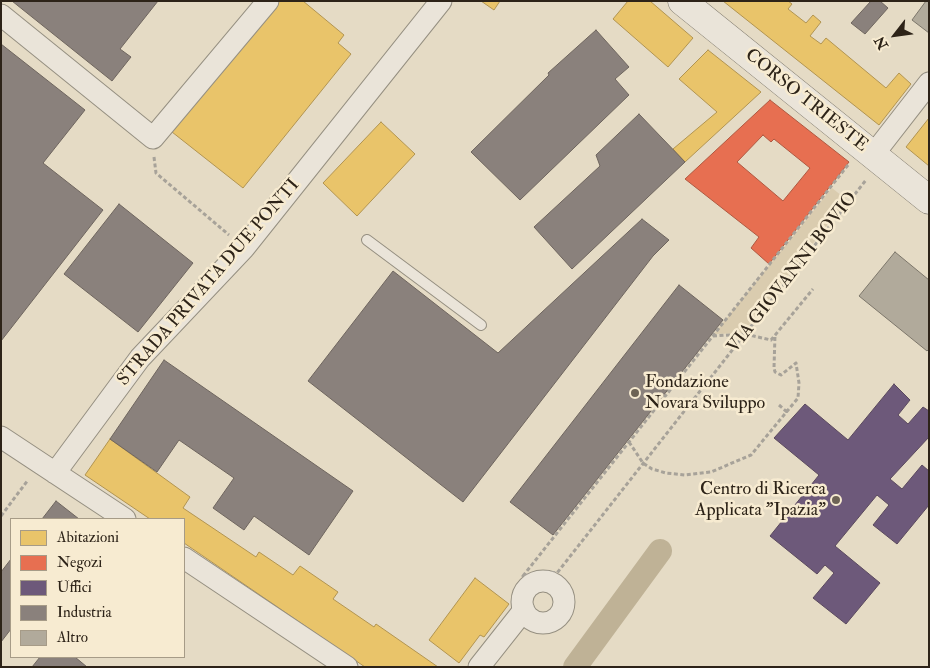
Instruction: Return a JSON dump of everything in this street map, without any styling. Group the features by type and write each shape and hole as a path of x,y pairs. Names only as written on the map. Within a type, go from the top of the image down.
{"main road":[{"name":"CORSO TRIESTE","path":"682,1 865,162 929,200"}],"street":[{"path":"1,16 153,138 268,1"},
{"name":"STRADA PRIVATA DUE PONTI","path":"48,468 140,358 244,248 440,1"},
{"path":"865,162 929,83"},
{"path":"1,437 123,518"},
{"path":"185,559 347,667"},
{"path":"479,667 524,610"}],"lane":[{"path":"367,240 481,325"}],"path":[{"path":"153,138 156,173 244,248"},
{"path":"775,335 775,372 780,375 796,363 798,398 751,455 724,468 685,475 652,469 643,463 628,442 712,336 865,162"},
{"name":"VIA GIOVANNI BOVIO","path":"628,442 523,576 548,572 557,573 745,334 865,162"},
{"path":"712,336 745,334 771,340 813,289"},
{"path":"778,405 787,412"},
{"path":"1,516 48,468"}],"shaded area":[{"path":"832,188 847,200 743,333 714,334"}],"building: Abitazioni":[{"path":"277,1 303,1 344,35 338,43 351,54 243,188 172,132"},
{"path":"481,1 500,1 494,10"},
{"path":"628,1 650,1 693,38 668,67 613,19"},
{"path":"723,1 788,1 792,4 788,9 806,23 813,15 821,22 810,36 821,44 826,38 886,88 899,73 911,84 879,125"},
{"path":"708,50 761,92 685,162 673,149 717,112 679,79"},
{"path":"929,118 929,166 906,147"},
{"path":"381,122 415,154 357,216 323,183"},
{"path":"110,439 190,497 183,508 256,557 259,552 293,575 300,566 338,592 333,599 374,627 376,624 438,667 365,667 185,544 185,518 149,518 85,475"},
{"path":"475,578 509,604 484,637 480,635 459,663 429,640"}],"building: Negozi":[{"path":"770,100 849,162 769,264 751,248 759,237 685,179","holes":["763,135 771,142 774,139 810,168 783,201 737,162"]}],"building: Uffici":[{"name":"Centro di Ricerca Applicata \"Ipazia\"","path":"894,384 910,400 898,415 908,424 923,407 929,411 929,437 890,479 902,489 922,465 929,471 929,505 897,544 873,525 889,505 877,495 835,546 880,583 846,624 813,598 834,573 825,565 817,574 770,536 819,475 774,438 805,404 848,440"}],"building: Industria":[{"path":"12,1 158,1 120,49 131,57 112,81"},
{"path":"871,1 880,1 888,8 865,34 851,23"},
{"path":"596,30 629,67 615,79 629,95 520,200 471,152 549,75 548,73"},
{"path":"1,44 85,110 43,163 103,210 1,341"},
{"path":"639,114 685,162 572,269 534,227 600,166 596,155"},
{"path":"119,204 193,263 138,332 64,274"},
{"path":"642,219 669,240 653,256 463,502 308,381 393,271 498,353"},
{"path":"679,285 723,320 553,535 510,502"},
{"path":"164,360 353,491 309,555 254,516 244,530 213,508 234,478 179,440 157,472 110,439"},
{"path":"56,501 78,518 43,518"},
{"path":"10,560 10,630 1,642 1,572"},
{"path":"39,658 76,658 87,667 32,667"}],"building: Altro":[{"path":"926,1 929,1 929,33 912,20"},
{"path":"895,252 929,280 929,349 927,351 859,296"}],"waterway":[{"path":"575,667 660,551"}],"place":[{"name":"Fondazione Novara Sviluppo","path":"635,393"},
{"name":"Centro di Ricerca Applicata \"Ipazia\"","path":"836,500"}]}
